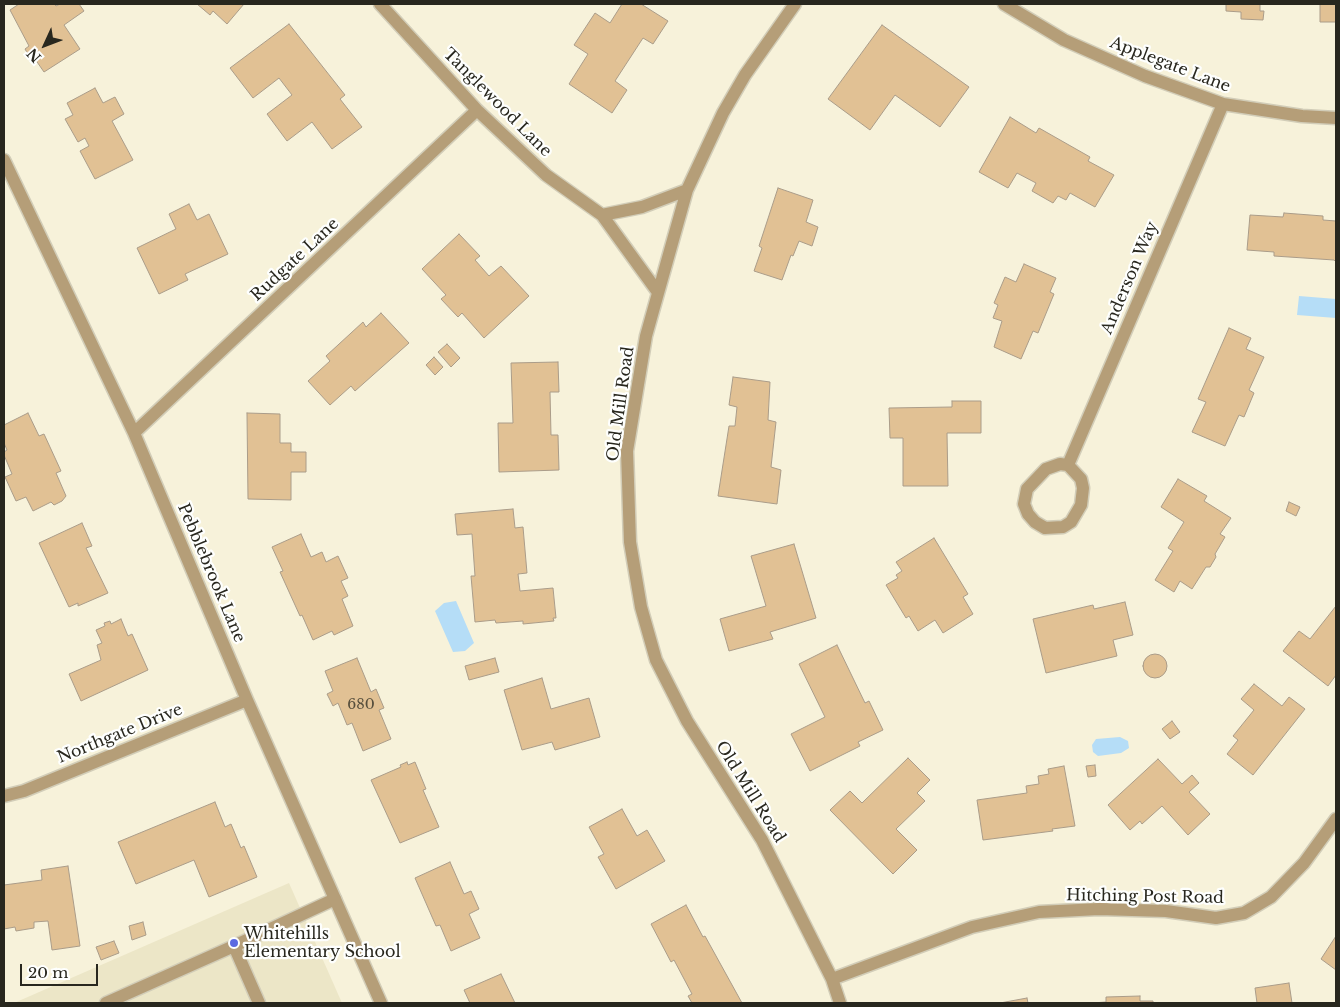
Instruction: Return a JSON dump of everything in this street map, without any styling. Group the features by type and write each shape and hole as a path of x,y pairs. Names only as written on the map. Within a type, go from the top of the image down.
{"street":[{"name":"Tanglewood Lane","path":"380,4 477,110 546,175 602,215 657,291"},
{"name":"Old Mill Road","path":"795,4 745,75 723,113 687,190 657,291 646,336 627,451 630,542 641,607 656,660 687,721 762,840 832,979 840,1003"},
{"name":"Applegate Lane","path":"1004,4 1064,40 1145,76 1223,104 1302,116 1336,118"},
{"name":"Anderson Way","path":"1068,466 1223,104"},
{"name":"Rudgate Lane","path":"134,433 477,110"},
{"name":"Pebblebrook Lane","path":"4,160 134,433 247,700 381,1003"},
{"path":"602,215 642,207 687,190"},
{"path":"1052,465 1068,466 1081,479 1083,488 1081,505 1077,515 1063,527 1045,528 1035,522 1028,514 1024,504 1027,489 1034,479 1052,465"},
{"name":"Northgate Drive","path":"4,796 24,791 247,700"},
{"name":"Hitching Post Road","path":"832,979 972,927 1040,912 1099,909 1157,910 1216,918 1244,913 1271,897 1304,863 1336,819"},
{"path":"106,1003 335,899"},
{"path":"234,946 259,1003"}],"shaded area":[{"name":"Whitehills Elementary School","path":"289,883 342,1003 14,1003"}],"water":[{"path":"1299,296 1336,299 1336,318 1297,315"},
{"path":"456,601 474,643 465,651 453,652 435,611 444,603"},
{"path":"1120,737 1128,741 1129,748 1121,753 1098,756 1093,752 1092,745 1096,739"}],"building":[{"path":"19,4 54,4 56,6 60,4 79,4 84,11 64,25 80,49 44,72 35,59 32,61 25,49 29,46 10,10"},
{"path":"197,4 244,4 227,24 213,11 210,15"},
{"path":"622,4 641,4 668,21 653,44 643,38 615,81 627,90 612,113 569,84 588,54 574,45 595,13 610,23"},
{"path":"1226,4 1260,4 1260,11 1264,11 1263,20 1241,19 1241,12 1226,11"},
{"path":"1320,4 1336,4 1336,22 1320,22"},
{"path":"289,24 345,95 340,99 362,127 332,149 312,122 287,141 267,114 292,95 279,78 253,98 230,68"},
{"path":"882,25 969,87 940,127 895,95 870,130 828,99"},
{"path":"95,88 103,103 115,97 124,114 112,121 133,160 95,179 80,151 89,146 85,138 78,142 65,119 73,115 67,103"},
{"path":"1010,117 1036,133 1039,128 1090,157 1088,161 1114,175 1095,207 1070,193 1066,200 1058,196 1053,203 1032,191 1036,183 1017,173 1008,188 979,172"},
{"path":"778,188 813,200 806,222 818,227 812,246 799,241 793,256 791,255 782,280 754,271 762,248 759,246"},
{"path":"189,204 197,220 209,214 228,254 185,274 188,280 159,294 137,248 176,229 169,214"},
{"path":"1284,213 1323,216 1323,220 1336,221 1336,262 1334,260 1274,256 1274,252 1247,250 1250,215 1283,217"},
{"path":"459,234 480,256 475,260 489,276 501,266 529,296 484,338 462,313 458,317 441,299 446,295 422,269"},
{"path":"1024,264 1056,278 1050,292 1054,294 1038,333 1033,331 1021,359 994,347 1002,321 993,318 998,305 994,303 1005,277 1016,282"},
{"path":"381,313 409,343 355,391 351,386 330,405 308,381 330,361 326,356 363,322 366,327"},
{"path":"1229,328 1251,338 1246,349 1264,357 1249,390 1254,393 1244,417 1239,415 1225,446 1192,432 1206,402 1198,399"},
{"path":"447,344 460,358 451,367 438,352"},
{"path":"434,357 443,367 435,375 426,365"},
{"path":"558,362 559,392 550,392 551,435 558,435 559,470 499,472 498,423 513,423 511,363"},
{"path":"733,377 770,382 768,420 776,422 771,467 781,470 777,504 718,496 729,426 735,426 737,407 729,405"},
{"path":"952,401 981,401 981,433 947,433 948,486 903,486 903,438 890,438 889,408 952,407"},
{"path":"28,413 39,436 44,434 61,471 56,473 66,496 62,501 54,505 51,502 33,511 26,497 16,501 5,477 12,474 4,455 4,452 7,450 4,443 4,425"},
{"path":"247,413 280,414 280,443 291,443 291,452 306,452 306,472 291,472 291,500 248,499"},
{"path":"1178,479 1207,496 1204,501 1231,518 1220,534 1225,537 1210,567 1206,567 1192,589 1180,581 1174,592 1155,580 1173,551 1168,548 1184,522 1161,507"},
{"path":"1289,502 1300,507 1296,516 1286,511"},
{"path":"513,509 515,528 523,527 527,573 518,574 520,591 553,588 556,618 553,618 554,621 523,624 523,621 496,623 495,620 475,622 471,576 475,576 472,534 457,535 455,514"},
{"path":"82,523 92,546 86,548 108,593 78,606 78,603 69,607 39,543"},
{"path":"301,534 311,557 322,552 326,562 338,556 348,578 341,581 348,596 342,599 353,626 334,635 332,631 313,640 280,572 283,571 272,547"},
{"path":"934,538 968,594 963,597 973,614 943,633 935,620 918,631 909,616 906,618 886,585 898,578 896,575 902,571 896,562"},
{"path":"794,544 816,618 770,632 773,639 729,651 720,619 766,606 751,556"},
{"path":"1125,602 1133,635 1113,640 1117,656 1046,673 1033,619 1093,605 1094,609"},
{"path":"1336,606 1336,675 1328,686 1283,651 1299,631 1310,639"},
{"path":"121,619 128,636 132,634 148,670 81,701 69,674 101,660 97,645 102,643 96,630 105,626 104,623 110,621 111,624"},
{"path":"837,645 865,703 869,701 883,730 858,742 860,746 810,771 791,734 825,717 799,664"},
{"path":"1155,654 1164,657 1167,666 1164,675 1155,678 1146,675 1143,666 1146,657"},
{"path":"357,658 371,692 376,689 384,708 379,710 391,739 363,751 352,723 347,725 338,703 333,706 327,694 333,691 325,671"},
{"path":"495,658 499,672 469,680 465,666"},
{"path":"542,678 551,709 589,698 600,737 555,750 552,742 522,750 504,690"},
{"path":"1254,684 1282,706 1289,697 1305,709 1253,775 1227,754 1238,740 1233,736 1254,710 1241,699"},
{"path":"1172,721 1180,732 1170,739 1162,729"},
{"path":"908,758 930,780 917,793 925,801 896,829 917,850 893,874 830,810 850,791 862,803"},
{"path":"1158,759 1182,784 1192,775 1199,783 1189,792 1210,814 1188,835 1162,806 1142,824 1140,821 1130,830 1108,805"},
{"path":"407,762 408,765 415,762 426,789 423,790 439,827 400,843 371,780 401,767 400,765"},
{"path":"1095,765 1096,776 1088,777 1086,766"},
{"path":"1064,766 1075,826 1052,829 1053,831 983,840 977,800 1027,793 1026,786 1039,784 1038,776 1049,774 1048,769"},
{"path":"215,802 225,827 231,824 241,848 244,846 257,877 209,897 194,860 136,884 118,842"},
{"path":"622,809 637,836 647,830 665,861 616,889 598,857 604,854 589,827"},
{"path":"450,862 464,894 471,891 479,909 469,914 480,938 451,951 440,925 436,926 415,878"},
{"path":"68,866 80,946 52,950 48,921 34,922 34,928 16,931 15,927 4,929 4,885 42,880 41,870"},
{"path":"686,905 742,1003 692,1003 688,996 692,994 674,960 671,962 651,924"},
{"path":"143,922 146,935 132,940 129,926"},
{"path":"1336,936 1336,970 1321,959"},
{"path":"114,941 119,953 101,960 96,947"},
{"path":"501,974 515,1003 470,1003 464,990"},
{"path":"1289,983 1292,1003 1257,1003 1255,988"},
{"path":"1140,996 1140,1001 1153,1001 1153,1003 1092,1003 1106,1002 1106,997"},
{"path":"1027,998 1028,1003 1000,1003"}],"place":[{"name":"Whitehills Elementary School","path":"234,943"}]}
